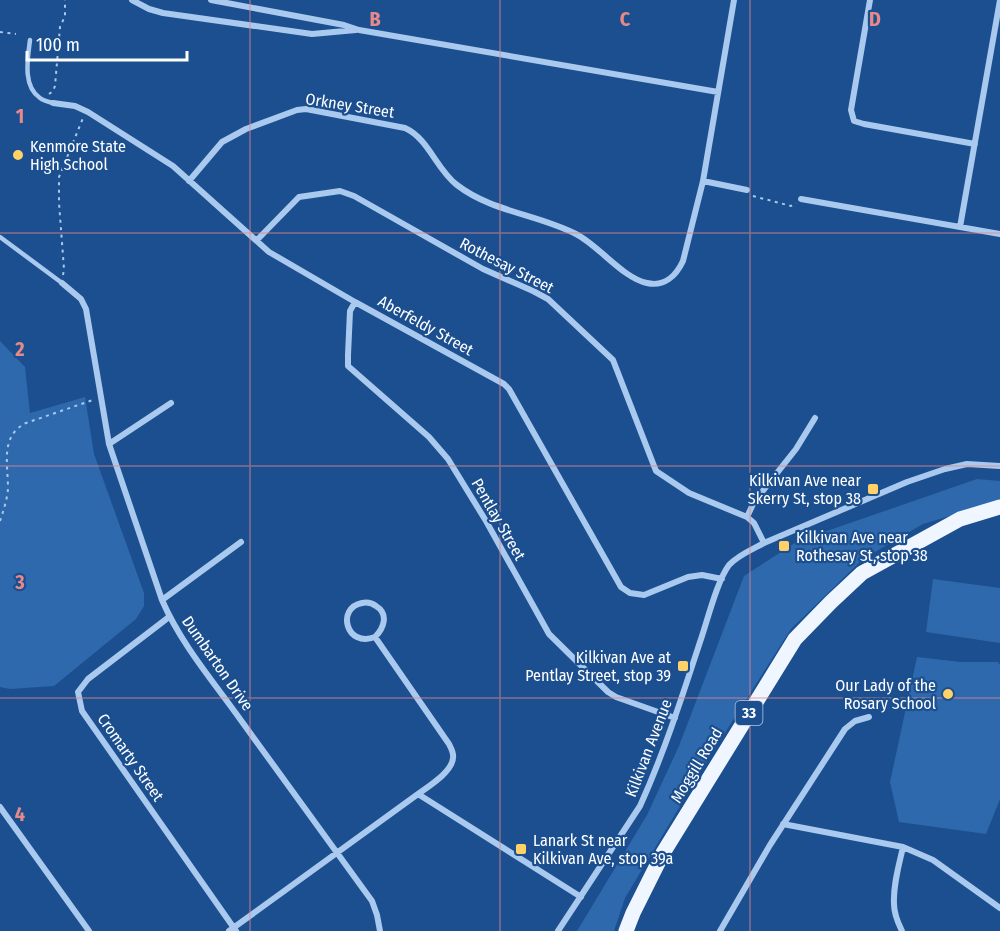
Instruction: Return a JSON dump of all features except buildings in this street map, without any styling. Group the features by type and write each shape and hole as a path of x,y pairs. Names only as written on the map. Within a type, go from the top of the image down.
{"main road":[{"name":"Moggill Road","path":"626,931 663,854 795,639 862,573 960,519 1000,507"},
{"name":"Moggill Road","path":"922,540 1000,517"}],"street":[{"path":"132,0 163,13 301,33 359,30"},
{"path":"211,0 344,25 359,30 718,92"},
{"path":"734,0 703,181 747,190"},
{"path":"870,0 851,111 854,121 975,144"},
{"path":"960,227 1000,0"},
{"name":"Aberfeldy Street","path":"53,103 75,106 88,112 173,166 269,252 510,389 621,587 630,593 644,595 688,577 702,575 722,579"},
{"name":"Orkney Street","path":"189,181 222,142 246,129 297,110 306,109 405,128 418,137 446,175 464,190 494,206 538,219 576,234 628,274 644,283 658,284 674,276 683,261 703,181"},
{"name":"Rothesay Street","path":"257,240 298,197 340,191 354,196 483,269 548,299 613,360 656,471 689,493 747,517"},
{"path":"801,200 1000,234"},
{"name":"Dumbarton Drive","path":"62,283 81,299 86,309 109,444 169,617 372,901 380,931"},
{"name":"Pentlay Street","path":"355,302 350,310 348,366 429,437 448,459 486,521 549,634 608,692 675,718"},
{"path":"109,444 171,403"},
{"path":"764,543 754,523 747,517 754,502 796,449 815,418"},
{"name":"Kilkivan Avenue","path":"558,931 640,806 650,785 722,579 729,566 764,543 907,482 968,464 1000,466"},
{"path":"162,600 241,542"},
{"path":"359,603 374,604 384,617 381,632 375,637 368,640 360,639 349,629 348,614 359,603"},
{"name":"Cromarty Street","path":"169,617 88,679 78,692 82,711 233,930"},
{"path":"233,930 418,794 447,771 453,761 454,754 449,744 375,637"},
{"path":"720,931 783,825 845,729 855,721 869,717"},
{"path":"418,794 581,897"},
{"path":"0,807 89,931"},
{"path":"783,825 903,847 933,860 1000,908"},
{"path":"902,931 893,905 903,847"}],"lane":[{"path":"30,40 27,71 31,86 41,99 53,103"},
{"path":"0,237 62,283"}],"path":[{"path":"49,94 53,92 55,86 60,27 65,16 65,0"},
{"path":"0,32 16,34"},
{"path":"62,283 64,269 58,202 59,177 83,118"},
{"path":"747,190 752,196 791,206 801,200"},
{"path":"0,521 8,492 5,446 10,434 17,427 26,423 101,399"}],"shaded area":[{"path":"0,341 25,367 30,413 85,397 94,454 144,593 144,606 136,619 54,686 10,689 0,687"},
{"path":"977,479 1000,481 1000,501 923,524 863,559 791,629 707,761 625,898 614,931 577,931 647,815 679,746 744,576 798,541"},
{"path":"933,579 1000,588 1000,643 926,632"},
{"path":"917,657 961,662 998,662 1000,665 1000,799 986,834 899,822 890,782"}],"place":[{"name":"Kenmore State High School","path":"18,155"},
{"name":"Kilkivan Ave near Skerry St, stop 38","path":"873,489"},
{"name":"Kilkivan Ave near Rothesay St, stop 38","path":"784,546"},
{"name":"Kilkivan Ave at Pentlay Street, stop 39","path":"683,666"},
{"name":"Our Lady of the Rosary School","path":"948,694"},
{"name":"Lanark St near Kilkivan Ave, stop 39a","path":"521,849"}]}
